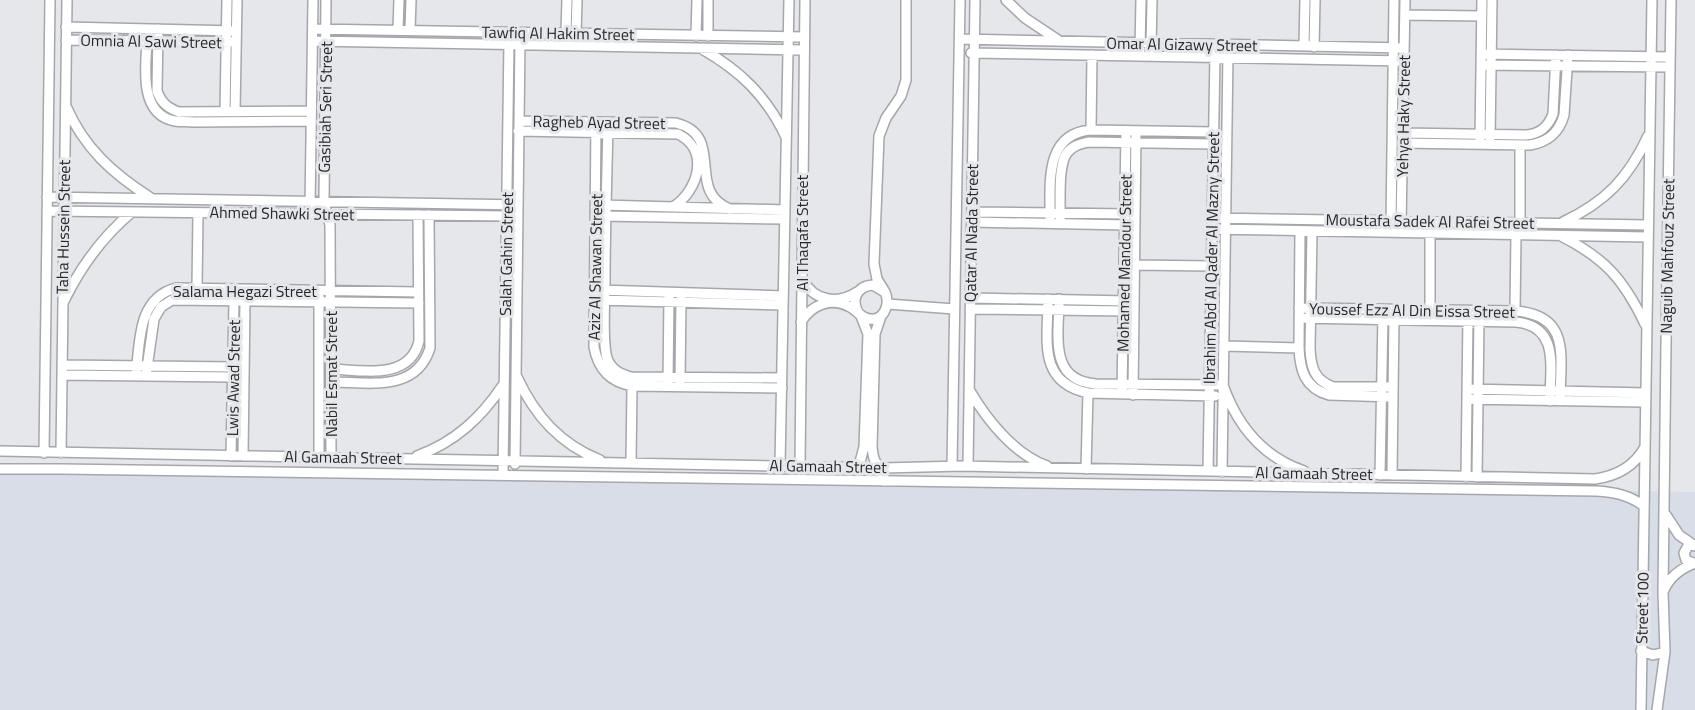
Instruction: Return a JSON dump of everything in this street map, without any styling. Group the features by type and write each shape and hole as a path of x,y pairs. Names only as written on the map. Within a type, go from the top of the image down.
{"street":[{"name":"Taha Hussein Street","path":"44,453 51,0"},
{"name":"Taha Hussein Street","path":"61,453 67,0"},
{"path":"227,0 231,31 230,111"},
{"path":"231,31 237,0"},
{"name":"Gasibiah Seri Street","path":"310,214 313,0"},
{"name":"Gasibiah Seri Street","path":"326,0 324,202 327,214"},
{"path":"398,30 399,0"},
{"path":"410,30 411,0"},
{"path":"567,0 571,34"},
{"path":"571,34 577,0"},
{"path":"696,36 697,0"},
{"path":"708,0 708,36"},
{"name":"Al Thaqafa Street","path":"780,465 789,0"},
{"name":"Al Thaqafa Street","path":"800,466 805,0"},
{"path":"883,481 883,468 875,462 872,447 875,334 888,304 885,292 877,279 874,264 879,136 886,118 901,96 906,81 906,0"},
{"name":"Qatar Al Nada Street","path":"952,466 960,0"},
{"name":"Qatar Al Nada Street","path":"968,466 975,0"},
{"path":"1006,0 1032,24 1060,41"},
{"path":"1140,56 1141,0"},
{"path":"1151,56 1152,0"},
{"path":"1305,0 1309,46"},
{"path":"1309,46 1315,0"},
{"name":"Yehya Haky Street","path":"1394,0 1396,232"},
{"name":"Yehya Haky Street","path":"1396,221 1402,138 1405,0"},
{"path":"1482,0 1481,16 1486,54"},
{"path":"1485,140 1486,54 1492,0"},
{"name":"Naguib Mahfouz Street","path":"1644,506 1652,0"},
{"name":"Naguib Mahfouz Street","path":"1665,513 1665,343 1671,0"},
{"path":"1405,15 1481,16"},
{"name":"Omnia Al Sawi Street","path":"66,27 231,31"},
{"name":"Tawfiq Al Hakim Street","path":"313,28 804,38"},
{"path":"153,29 148,41 147,93 151,103 167,119 175,121 230,111 311,111"},
{"path":"153,29 158,41 156,83 160,98 171,109 194,117 311,121"},
{"name":"Salah Gahin Street","path":"503,475 506,216 514,33"},
{"name":"Omar Al Gizawy Street","path":"960,39 1404,48"},
{"name":"Omnia Al Sawi Street","path":"66,40 231,42"},
{"name":"Tawfiq Al Hakim Street","path":"312,41 804,50"},
{"name":"Salah Gahin Street","path":"514,44 518,126 514,475"},
{"name":"Ibrahim Abd Al Qader Al Mazny Street","path":"1208,471 1215,44"},
{"name":"Ibrahim Abd Al Qader Al Mazny Street","path":"1222,472 1228,45"},
{"path":"700,48 737,71 753,86 772,111 787,140"},
{"name":"Omar Al Gizawy Street","path":"959,53 1404,61"},
{"path":"1486,54 1670,57"},
{"path":"1091,130 1092,55"},
{"path":"1485,140 1533,135 1546,127 1553,114 1556,55"},
{"path":"1402,138 1485,140 1520,145 1540,143 1549,139 1562,124 1568,55"},
{"path":"1486,65 1670,67"},
{"path":"65,103 82,136 99,159 120,178 153,199"},
{"name":"Ragheb Ayad Street","path":"518,126 596,122 686,125 702,141 709,191 714,199 730,209"},
{"name":"Aziz Al Shawan Street","path":"596,122 594,290 599,300 608,361 622,375 668,382"},
{"name":"Aziz Al Shawan Street","path":"608,122 605,290 599,300 594,347 599,366 614,380 632,386 668,382 782,383"},
{"name":"Ragheb Ayad Street","path":"518,126 596,132 670,133 686,138 696,156 697,176 689,194 673,207"},
{"path":"1050,224 1052,163 1058,148 1068,137 1091,130 1214,132"},
{"name":"Mohamed Mandour Street","path":"1122,389 1125,143 1131,131"},
{"name":"Mohamed Mandour Street","path":"1131,131 1136,143 1133,389"},
{"path":"1559,223 1584,212 1610,192 1631,166 1650,131"},
{"path":"1060,224 1062,168 1066,153 1080,144 1213,144"},
{"path":"1520,145 1520,223"},
{"name":"Ahmed Shawki Street","path":"47,197 518,205"},
{"path":"595,205 730,209 785,214"},
{"name":"Ahmed Shawki Street","path":"47,211 518,216"},
{"path":"63,304 87,259 103,239 132,212"},
{"path":"972,212 1135,214"},
{"path":"197,288 198,213"},
{"name":"Nabil Esmat Street","path":"327,214 330,225 331,457"},
{"path":"595,215 785,214"},
{"path":"331,369 395,369 409,362 417,349 419,341 418,215"},
{"path":"331,382 400,380 409,377 423,365 430,348 429,215"},
{"name":"Moustafa Sadek Al Rafei Street","path":"1212,218 1648,225"},
{"path":"972,222 1135,225"},
{"name":"Moustafa Sadek Al Rafei Street","path":"1212,229 1648,237"},
{"path":"1300,231 1299,362 1305,380 1320,392 1339,396 1393,392"},
{"path":"1312,231 1310,314 1312,368 1320,380 1333,387 1380,392"},
{"path":"1430,233 1430,310"},
{"path":"1515,311 1516,235"},
{"path":"1559,235 1593,254 1617,275 1647,327"},
{"path":"855,467 860,462 864,447 868,334 854,302 870,278 874,264"},
{"path":"1134,265 1211,266"},
{"path":"802,278 809,290 825,298 843,299 873,285 885,292"},
{"name":"Salama Hegazi Street","path":"142,371 145,316 153,300 167,290 197,288 418,292"},
{"path":"259,289 259,300"},
{"name":"Nabil Esmat Street","path":"319,290 319,457"},
{"path":"594,290 669,297"},
{"path":"668,382 669,297"},
{"path":"599,300 681,297 783,300"},
{"path":"680,382 681,297"},
{"path":"970,298 1134,301"},
{"name":"Salama Hegazi Street","path":"142,371 157,313 166,303 179,299 419,303"},
{"path":"1048,299 1048,354 1054,374 1069,388 1088,393 1122,389 1223,386 1242,425 1259,444 1291,466 1321,474"},
{"path":"1059,299 1059,352 1064,370 1078,381 1087,384 1122,389"},
{"name":"Lwis Awad Street","path":"231,456 233,372 239,300"},
{"name":"Lwis Awad Street","path":"239,300 243,456"},
{"path":"801,322 812,309 828,303 845,304 860,315 871,319 881,316"},
{"path":"888,304 954,309"},
{"path":"970,309 1134,311"},
{"path":"1380,475 1383,309"},
{"name":"Youssef Ezz Al Din Eissa Street","path":"1310,314 1383,309 1394,315 1525,323 1540,329 1549,343 1555,396"},
{"name":"Youssef Ezz Al Din Eissa Street","path":"1299,313 1383,320 1394,315 1430,310 1536,313 1545,318 1557,333 1559,351 1555,396"},
{"path":"1466,477 1468,310"},
{"path":"1477,477 1479,311"},
{"path":"1392,475 1394,315"},
{"path":"1646,343 1654,339 1665,343"},
{"path":"1224,346 1299,348"},
{"path":"62,364 142,371"},
{"path":"62,375 142,371 233,372"},
{"path":"516,373 526,397 559,437 581,452 605,462"},
{"path":"411,459 454,438 484,411 503,385"},
{"path":"631,462 632,386"},
{"path":"969,389 990,420 1006,438 1044,466 1055,468"},
{"path":"1133,389 1223,396"},
{"path":"1467,389 1555,396"},
{"path":"1086,469 1088,393"},
{"path":"1467,399 1555,396 1645,397"},
{"name":"Al Gamaah Street","path":"0,451 883,468 968,466 1595,479 1607,477 1630,466 1639,458 1645,447"},
{"path":"155,470 156,454"},
{"name":"Al Gamaah Street","path":"0,469 1556,491 1617,493 1644,506"},
{"path":"1556,491 1557,478"},
{"name":"Street 100","path":"1641,710 1644,506"},
{"path":"1665,513 1679,535 1694,545"},
{"name":"Street 100","path":"1657,710 1665,652 1663,592 1665,513"},
{"path":"1694,545 1688,546 1684,553 1686,560 1694,563"},
{"path":"1663,592 1672,577 1694,563"},
{"path":"1641,651 1653,655 1665,652"}],"shaded area":[{"path":"0,464 1695,492 1695,710 0,710"}]}
